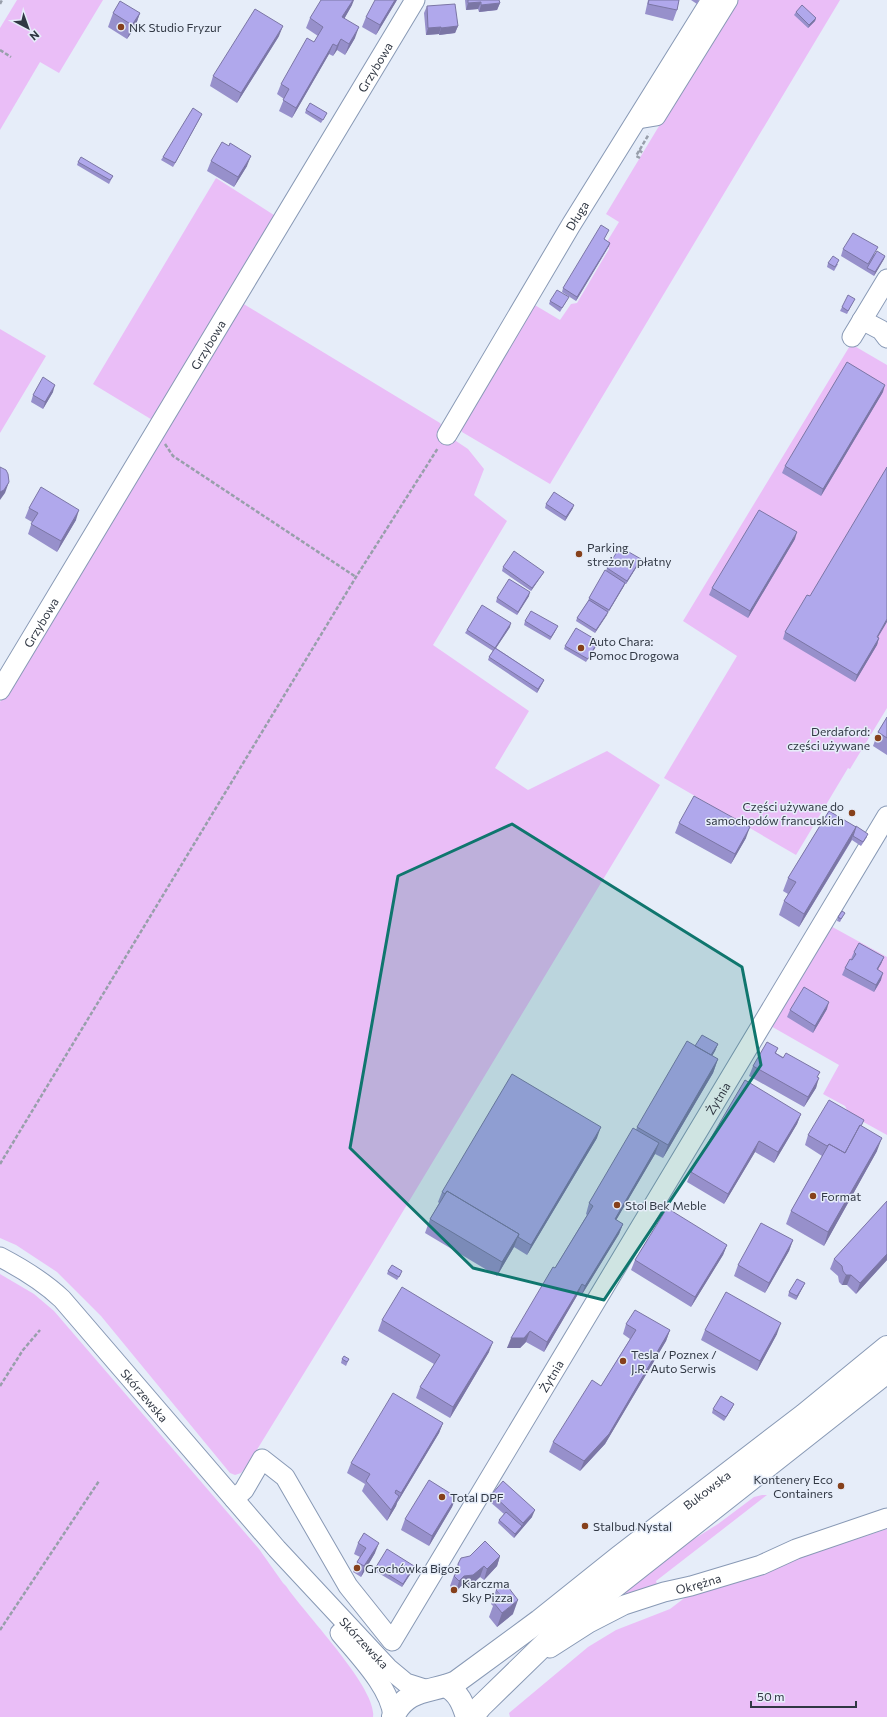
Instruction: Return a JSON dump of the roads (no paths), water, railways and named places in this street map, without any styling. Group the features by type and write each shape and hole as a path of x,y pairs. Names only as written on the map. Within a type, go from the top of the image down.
{"main road":[{"name":"Bukowska","path":"393,1717 399,1706 414,1694 437,1688 466,1675 539,1621 804,1415 887,1347"},
{"name":"Bukowska","path":"472,1717 518,1668 558,1631 887,1372"},
{"path":"437,1688 454,1692 460,1698 467,1717"}],"street":[{"name":"Grzybowa","path":"0,690 414,0"},
{"name":"Długa","path":"447,435 572,225 711,0"},
{"path":"638,119 656,116 728,0"},
{"path":"852,337 887,279"},
{"path":"862,320 881,330 887,338"},
{"name":"Żytnia","path":"380,1659 850,875 887,816"},
{"name":"Skórzewska","path":"0,1257 30,1273 48,1286 62,1299 276,1549 393,1673 406,1683 437,1688"},
{"path":"234,1499 244,1490 262,1459 280,1472 285,1477 348,1586 392,1641"},
{"name":"Okrężna","path":"518,1668 604,1615 624,1605 761,1565 796,1549 887,1518"},
{"name":"Skórzewska","path":"276,1549 381,1685 391,1704 393,1717"}],"place":[{"name":"NK Studio Fryzur","path":"121,27"},
{"name":"Parking streżony płatny","path":"579,554"},
{"name":"Auto Chara: Pomoc Drogowa","path":"581,648"},
{"name":"Derdaford: części używane","path":"878,738"},
{"name":"Części używane do samochodów francuskich","path":"852,813"},
{"name":"Format","path":"813,1196"},
{"name":"Stol Bek Meble","path":"617,1205"},
{"name":"Tesla / Poznex / J.R. Auto Serwis","path":"623,1361"},
{"name":"Kontenery Eco Containers","path":"841,1486"},
{"name":"Total DPF","path":"442,1497"},
{"name":"Stalbud Nystal","path":"585,1526"},
{"name":"Grochówka Bigos","path":"357,1568"},
{"name":"Karczma Sky Pizza","path":"454,1590"}]}
